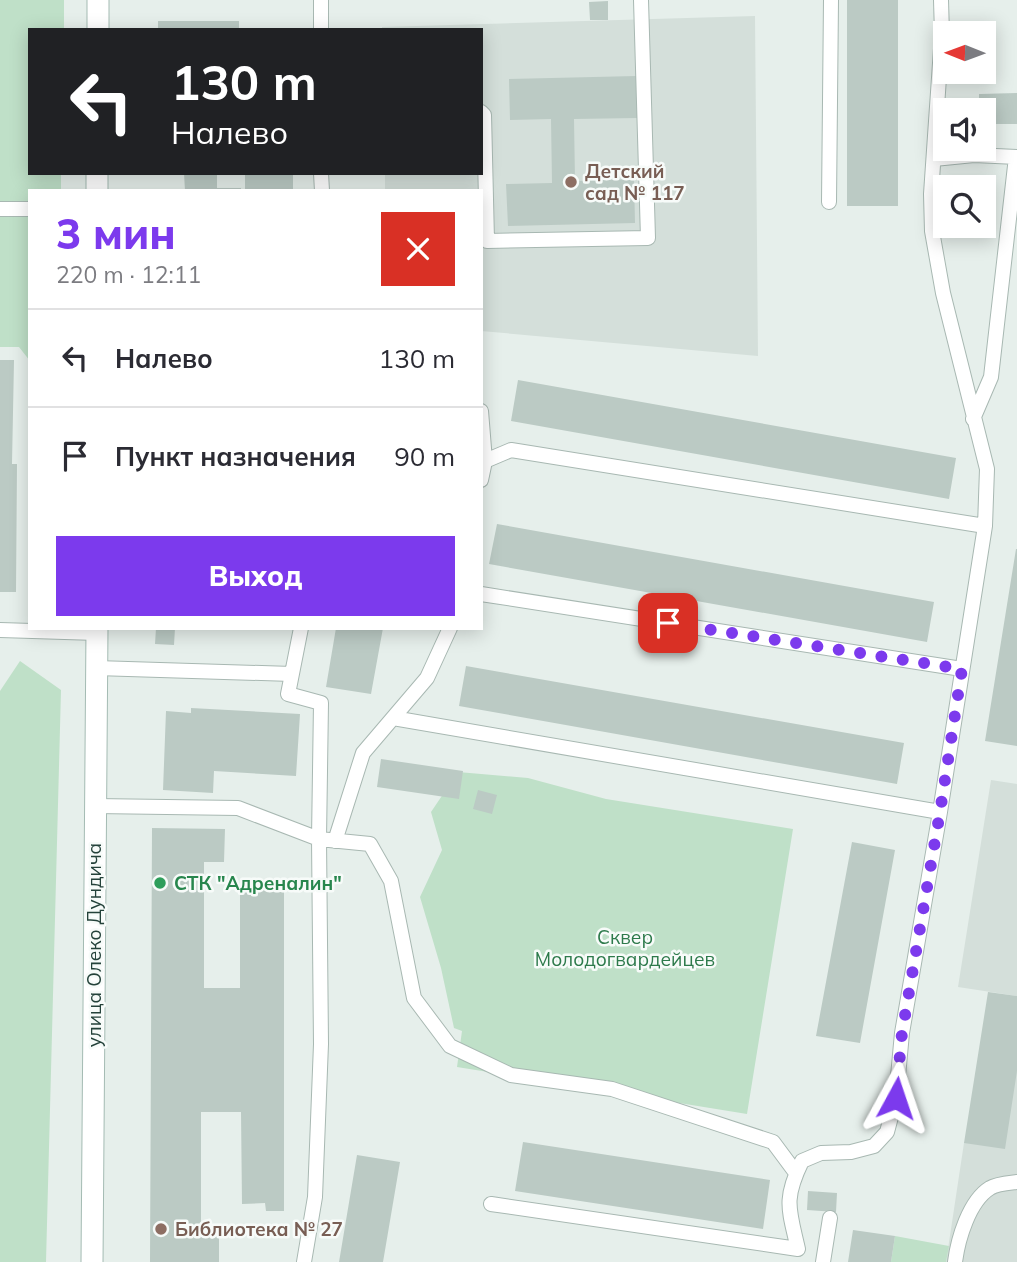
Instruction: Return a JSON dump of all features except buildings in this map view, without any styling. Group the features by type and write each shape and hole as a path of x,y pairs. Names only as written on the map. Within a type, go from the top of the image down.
{"street":[{"path":"98,0 98,28"},
{"name":"улица Олеко Дундича","path":"92,1262 97,631"}],"lane":[{"path":"321,0 321,28"},
{"path":"483,114 487,241 648,238 641,0"},
{"path":"830,202 831,0"},
{"path":"938,98 942,0"},
{"path":"973,419 991,377 1017,157 996,156"},
{"path":"491,1204 797,1256 788,1209 790,1186 802,1161 821,1153 851,1152 874,1146 887,1132 896,1098 902,1033 985,526 987,469 943,293 932,230 934,161"},
{"path":"0,209 28,209"},
{"path":"483,436 483,470"},
{"path":"485,461 510,450 985,526"},
{"path":"483,594 962,669"},
{"path":"0,630 97,631"},
{"path":"301,630 288,694 321,703 321,1044 315,1197 304,1262"},
{"path":"335,841 363,753 427,678 449,630"},
{"path":"96,668 292,674"},
{"path":"393,718 940,812"},
{"path":"95,806 238,808 320,839 370,845 391,881 414,998 450,1046 511,1075 612,1089 774,1142 796,1173"},
{"path":"955,1262 958,1240 973,1208 990,1187 1017,1182"},
{"path":"823,1262 830,1218"}],"shaded area":[{"name":"Детский сад № 117","path":"755,16 758,356 483,331 483,189 385,189 385,175 483,175 483,28 382,27"},
{"path":"991,780 1017,784 1017,996 958,987"},
{"path":"1017,1071 1017,1262 946,1262 964,1143"}],"green space":[{"path":"0,0 64,0 64,28 28,28 28,175 61,175 61,189 28,189 28,358 19,347 0,347"},
{"path":"20,661 61,690 46,1262 0,1262 0,691"},
{"name":"Сквер Молодогвардейцев","path":"458,772 528,778 606,799 793,829 747,1114 457,1067 462,1031 454,1028 441,968 420,897 442,850 431,812"},
{"path":"895,1236 949,1246 946,1262 891,1262"}],"place":[{"name":"Детский сад № 117","path":"571,182"},
{"name":"СТК \"Адреналин\"","path":"160,883"},
{"name":"Библиотека № 27","path":"161,1229"}],"route":[{"path":"668,623 962,669 902,1033 896,1098"}]}
